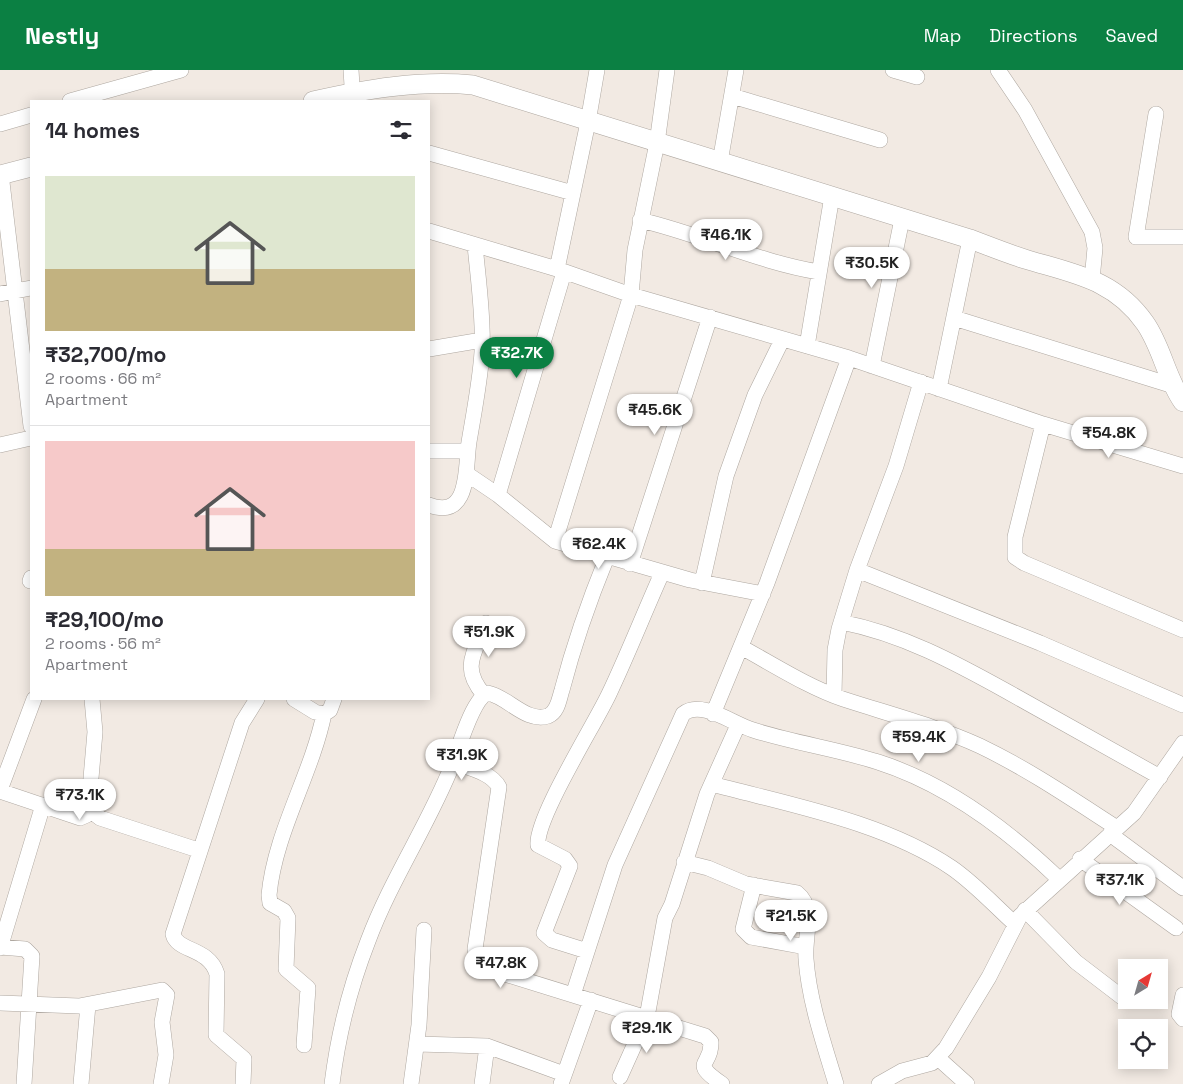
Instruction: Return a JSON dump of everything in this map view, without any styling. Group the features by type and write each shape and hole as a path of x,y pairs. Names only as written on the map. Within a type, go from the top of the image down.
{"street":[{"path":"74,100 181,70"},
{"path":"351,70 353,97"},
{"path":"498,495 561,270 573,193 597,70"},
{"path":"555,541 631,295 640,220 657,143 667,70"},
{"path":"720,162 736,70"},
{"path":"893,70 917,78"},
{"path":"998,70 1025,110 1092,232 1095,248 1092,280"},
{"path":"323,100 353,97 408,84 444,82 473,85 970,239 1024,259 1092,280 1122,296 1145,322 1154,337 1178,394"},
{"path":"732,96 880,140"},
{"path":"1156,114 1136,237 1183,237"},
{"path":"0,124 30,115"},
{"path":"430,153 573,193"},
{"path":"30,166 0,175 7,293 30,420"},
{"path":"806,346 832,196"},
{"path":"872,366 902,219"},
{"path":"640,220 702,237 784,265 819,272"},
{"path":"430,231 561,270 631,295 849,358 1043,424 1183,466"},
{"path":"939,389 970,239"},
{"path":"430,505 444,508 452,505 461,493 467,474 468,451 480,372 482,340 475,245"},
{"path":"7,293 30,288"},
{"path":"630,564 710,317"},
{"path":"954,318 1178,394"},
{"path":"430,349 482,340"},
{"path":"702,583 726,476 756,395 782,340"},
{"path":"713,714 763,594 849,358"},
{"path":"834,694 835,650 841,622 857,570 896,466 921,382"},
{"path":"1043,424 1015,537 1015,557 1024,563 1183,630"},
{"path":"0,445 30,438"},
{"path":"430,451 468,451"},
{"path":"467,474 498,495 555,541 662,573 702,583 763,594"},
{"path":"332,1084 339,1033 367,941 390,889 440,795 475,708 484,695 492,694 524,712 536,716 548,716 553,713 560,699 584,613 607,557"},
{"path":"857,570 1040,643 1183,705"},
{"path":"587,951 552,940 544,933 570,866 566,859 538,845 538,838 551,803 588,736 624,662 662,573"},
{"path":"841,622 874,628 950,661 1160,777"},
{"path":"484,695 471,676 470,668 486,624"},
{"path":"741,647 800,679 834,694 978,745 1016,764 1114,831 1183,888"},
{"path":"34,700 0,790 80,818 87,815 90,807 95,732 92,700"},
{"path":"243,1084 244,1059 216,1035 217,974 215,968 203,955 179,944 172,934 198,850 242,723 256,700"},
{"path":"296,700 315,712 324,714"},
{"path":"304,1045 308,988 303,981 286,969 288,918 284,911 270,903 269,895 286,820 324,714 330,710 334,700"},
{"path":"572,995 615,865 683,714 693,708 810,746 877,762 907,774 983,816 1034,855 1059,879"},
{"path":"620,1077 647,1017 661,933 675,897 684,862 712,784 738,724"},
{"path":"879,1084 902,1071 932,1063 938,1058 954,1038 989,977 1015,924 1025,910 1134,813 1183,743"},
{"path":"453,762 483,774 499,787 475,949 477,962 484,968 693,1031 709,1039 711,1046 703,1065 705,1071 720,1083"},
{"path":"712,784 862,826 908,844 952,869 1015,924"},
{"path":"24,1084 32,956 25,949 0,947 43,805"},
{"path":"90,807 100,818 198,850"},
{"path":"1080,860 1176,928"},
{"path":"684,862 708,868 754,885 797,893 802,897 808,914 806,959 820,1032 836,1084"},
{"path":"754,885 743,930 745,934 751,937 806,947"},
{"path":"1025,910 1076,962 1118,994"},
{"path":"411,1084 417,1044 424,930"},
{"path":"0,1003 88,1005 157,990 166,992 167,1000 162,1027 166,1055 161,1084"},
{"path":"1183,995 1179,1014 1183,1019"},
{"path":"417,1044 487,1046 562,1079 591,1000"},
{"path":"81,1084 88,1005"},
{"path":"482,1084 487,1046"},
{"path":"938,1058 967,1084"}]}
